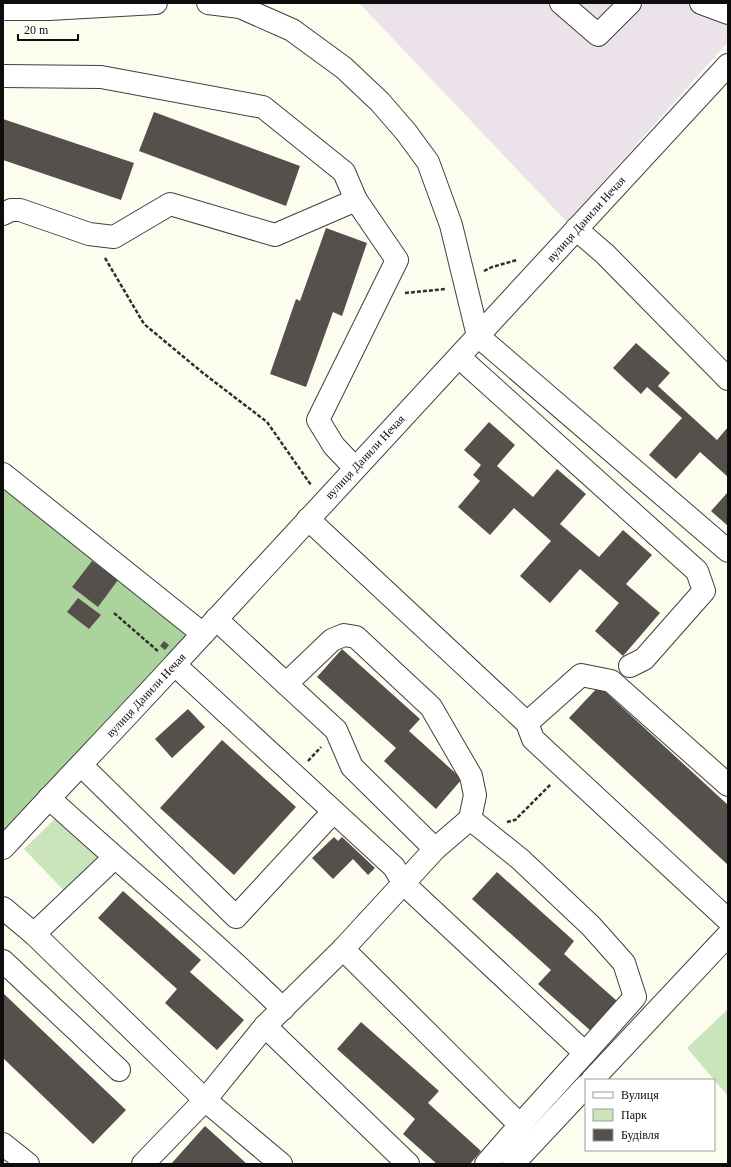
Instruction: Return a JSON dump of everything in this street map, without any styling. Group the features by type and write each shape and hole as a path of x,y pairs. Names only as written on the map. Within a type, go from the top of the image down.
{"street":[{"path":"3,9 48,9 156,3"},
{"path":"208,3 240,7 292,30 344,68 380,102 406,132 428,162 451,226 478,336 728,551"},
{"path":"561,3 598,35 630,3"},
{"path":"701,3 728,13"},
{"name":"вулиця Данили Нечая","path":"3,848 175,665 322,502 459,357 728,65"},
{"path":"3,76 101,77 263,107 344,172 356,200 396,260 318,420 334,446 355,468"},
{"path":"3,214 11,210 20,210 90,234 114,237 170,204 275,235 356,200"},
{"path":"576,229 605,254 728,378"},
{"path":"459,357 697,570 704,591 644,659 630,666"},
{"path":"3,474 286,684 336,730 352,767 436,849"},
{"path":"308,519 527,723 533,739 728,920"},
{"path":"143,1164 205,1100 265,1026 343,948 436,849 470,819 475,795 471,776 431,707 356,637 344,635 332,640 286,684"},
{"path":"175,665 332,812 394,867 404,884 585,1053"},
{"path":"527,723 581,675 611,681 728,785"},
{"path":"81,765 236,918 332,812"},
{"path":"49,798 114,858 251,978 282,1009"},
{"path":"470,819 520,859 591,926 624,963 635,997 486,1164"},
{"path":"34,934 114,858"},
{"path":"3,908 34,934 205,1100 281,1164"},
{"path":"593,1079 728,934"},
{"path":"343,948 520,1126"},
{"path":"3,961 119,1070"},
{"path":"265,1026 408,1164"},
{"path":"513,1164 585,1087"},
{"path":"3,1144 28,1164"}],"path":[{"path":"90,234 144,324 203,373 267,422 322,502"},
{"path":"114,613 175,665"},
{"path":"294,776 336,730"},
{"path":"515,820 566,768"}],"shaded area":[{"path":"359,3 728,3 728,42 567,222"}],"green space":[{"path":"3,483 191,630 3,836"},
{"path":"58,816 105,865 71,898 24,849"},
{"path":"728,1009 728,1096 715,1079 687,1048"}],"building":[{"path":"154,112 300,166 286,206 139,151"},
{"path":"3,119 134,163 121,200 3,160"},
{"path":"326,228 367,243 342,316 333,312 306,387 270,374 296,299 300,301"},
{"path":"636,343 670,373 658,386 717,440 728,427 728,477 700,452 676,479 649,455 682,418 647,387 641,394 613,368"},
{"path":"489,422 515,445 497,466 533,497 557,469 586,494 560,524 599,557 623,530 652,555 626,584 660,613 623,656 595,631 619,603 580,569 550,603 520,576 551,541 514,508 490,535 458,507 480,481 473,475 481,465 464,450"},
{"path":"728,492 728,526 711,511"},
{"path":"92,561 118,580 98,607 72,587"},
{"path":"78,598 101,615 89,629 67,612"},
{"path":"164,641 169,645 165,650 160,646"},
{"path":"342,649 420,719 409,731 462,779 436,809 384,761 396,748 317,677"},
{"path":"599,686 728,805 728,865 569,718"},
{"path":"188,709 205,727 172,758 155,739"},
{"path":"222,740 296,807 234,875 160,808"},
{"path":"334,837 338,841 342,837 375,868 368,875 353,859 333,879 312,858"},
{"path":"497,872 574,941 564,954 617,1001 591,1031 538,984 551,970 472,899"},
{"path":"123,891 201,960 190,972 244,1020 217,1050 165,1003 177,989 98,918"},
{"path":"3,993 126,1110 93,1144 3,1058"},
{"path":"361,1022 439,1091 428,1103 481,1151 470,1164 437,1164 403,1134 415,1119 337,1049"},
{"path":"205,1126 247,1164 171,1164"}]}
